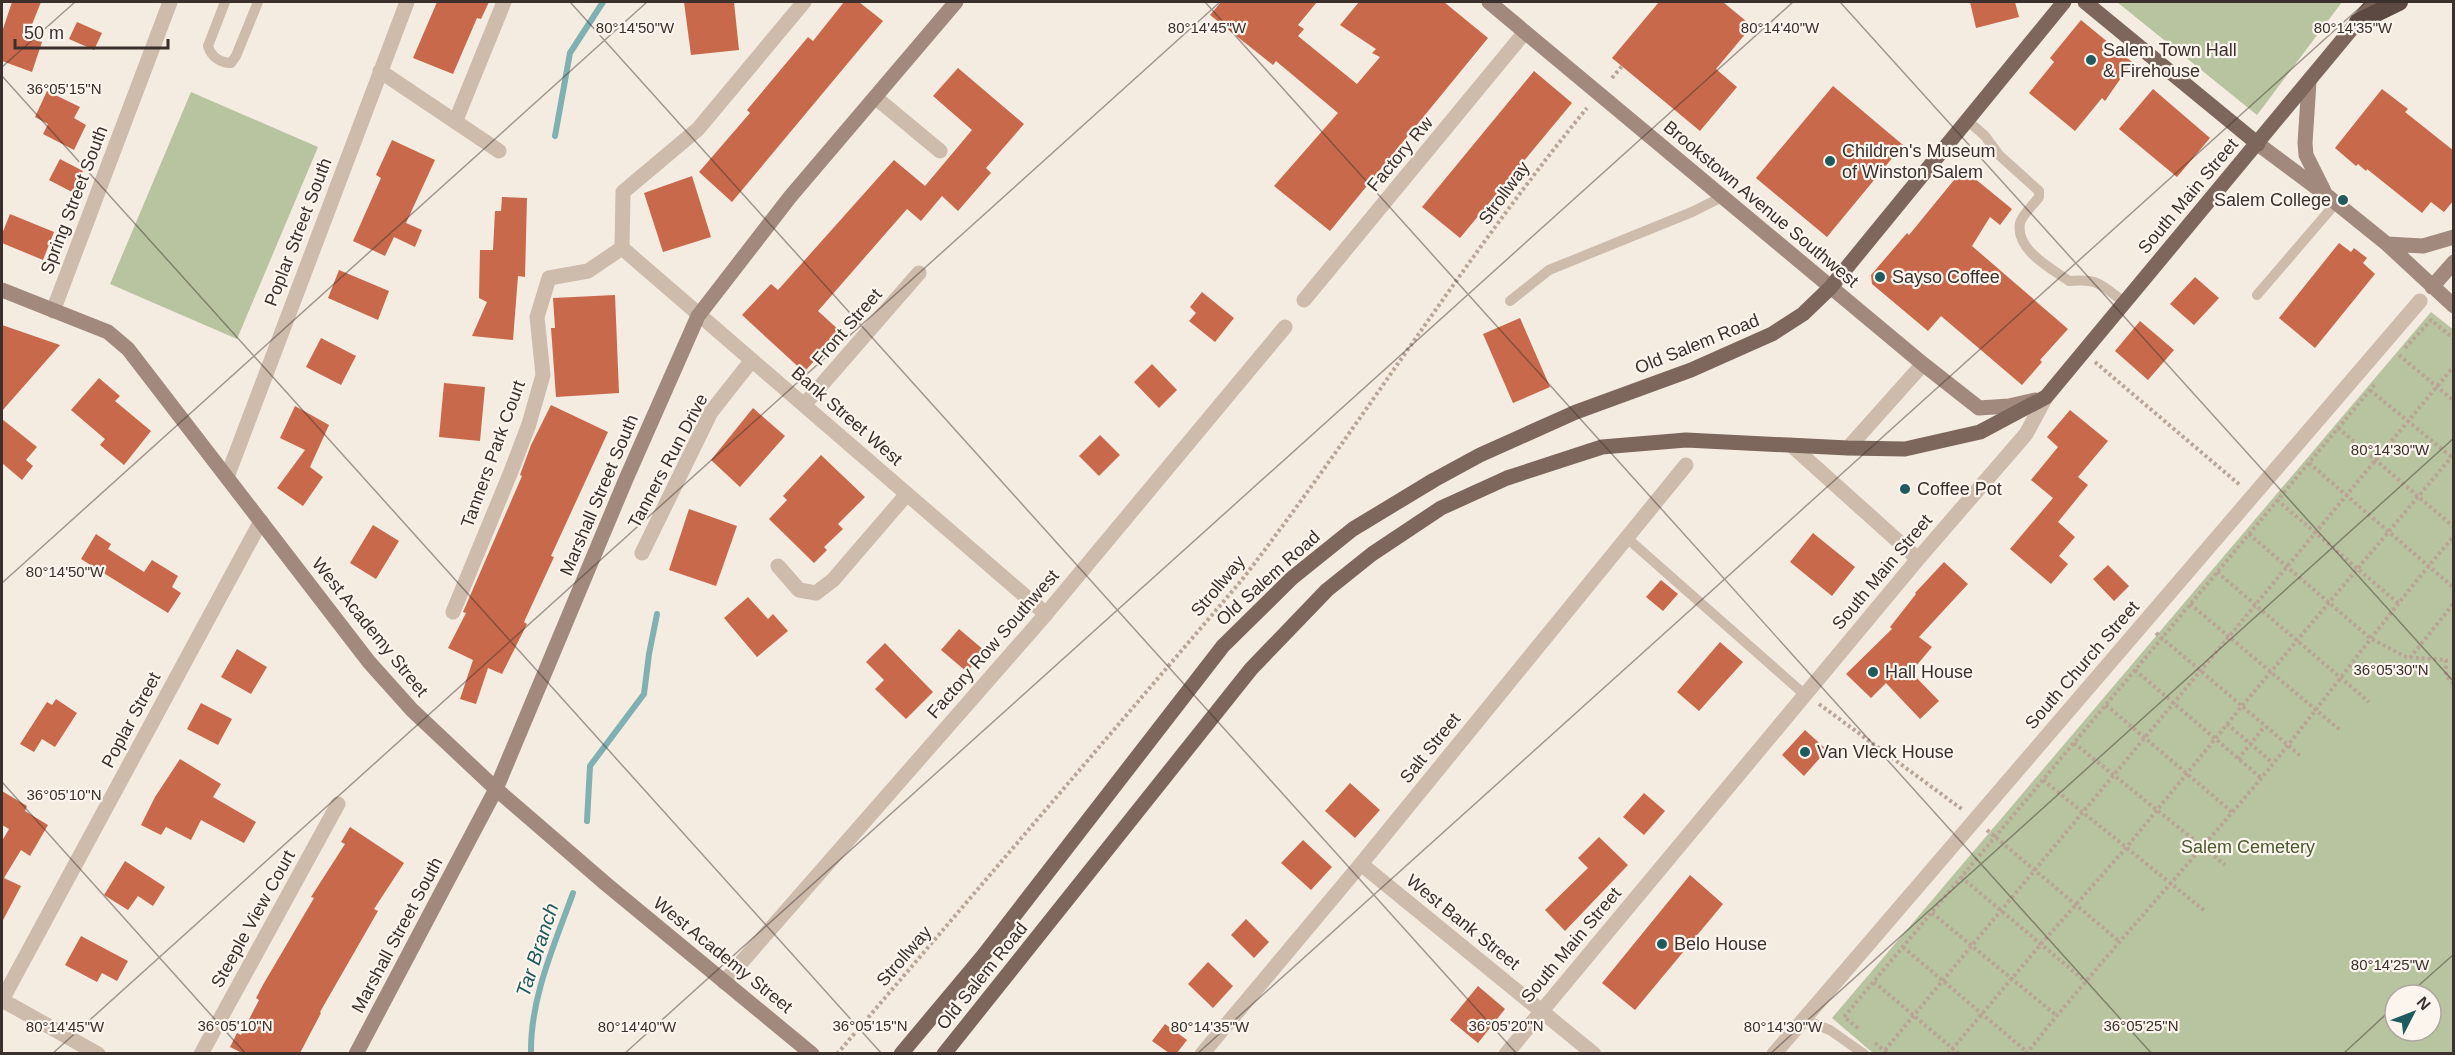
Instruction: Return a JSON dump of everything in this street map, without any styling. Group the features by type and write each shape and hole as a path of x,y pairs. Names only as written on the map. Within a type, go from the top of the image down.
{"highway":[{"path":"2358,22 2399,2"}],"main road":[{"name":"Old Salem Road","path":"902,1053 983,956 1223,646 1292,578 1353,529 1452,470 1576,412 1691,370 1772,334 1803,314 1830,288 2064,2"},
{"path":"2085,2 2258,144"},
{"name":"South Main Street","path":"2046,398 2374,2"},
{"name":"Old Salem Road","path":"944,1053 1251,669 1327,590 1372,554 1441,508 1508,478 1602,447 1686,440 1905,449 1980,432 2046,398"}],"street":[{"name":"Spring Street South","path":"53,311 170,2"},
{"name":"Poplar Street South","path":"227,477 407,2"},
{"path":"456,120 504,2"},
{"path":"622,248 623,192 698,129 804,2"},
{"name":"Marshall Street South","path":"356,1053 496,789 622,489 698,316 790,197 956,2"},
{"name":"Brookstown Avenue Southwest","path":"1489,2 1830,288 1979,408 2009,406 2046,398"},
{"name":"Factory Rw","path":"1304,300 1525,32"},
{"path":"380,71 499,151"},
{"path":"2309,82 2305,143 2309,161 2331,198"},
{"path":"874,97 940,151"},
{"path":"2258,144 2331,198 2387,244 2454,306"},
{"path":"2387,244 2423,246 2454,237"},
{"name":"Bank Street West","path":"622,248 698,316 1046,614"},
{"name":"Tanners Park Court","path":"453,612 529,424 543,375 537,317 549,278 588,271 622,248"},
{"path":"2432,287 2454,262"},
{"name":"Front Street","path":"804,405 919,273"},
{"name":"West Academy Street","path":"2,290 108,333 129,349 369,662 412,710 496,789 606,884 812,1053"},
{"name":"South Church Street","path":"1773,1053 2420,301"},
{"name":"Factory Row Southwest","path":"724,982 1046,614 1285,327"},
{"name":"Tanners Run Drive","path":"642,553 711,412 752,360"},
{"path":"1848,448 1923,364"},
{"name":"South Main Street","path":"1506,1053 1918,559 2026,434 2046,398"},
{"path":"1791,445 1918,559"},
{"name":"Salt Street","path":"1202,1053 1361,864 1686,465"},
{"path":"778,566 799,590 816,593 833,580 908,494"},
{"name":"Poplar Street","path":"2,1000 261,521"},
{"name":"Steeple View Court","path":"201,1053 338,804"},
{"name":"West Bank Street","path":"1361,864 1594,1053"},
{"path":"2,1000 79,1049 98,1053"}],"lane":[{"path":"225,2 208,46 217,59 225,63 231,63 236,56 258,2"},
{"path":"1967,120 1985,136 1999,155 2039,190 2039,197 2020,221 2020,232 2027,249 2069,281 2089,279 2099,283 2124,302"},
{"path":"1510,301 1549,270 1692,212 1722,196"},
{"path":"2257,295 2331,198"},
{"path":"1627,538 1805,695"},
{"path":"1803,1019 1830,1030 1864,1053"}],"path":[{"path":"1612,78 1622,66"},
{"name":"Strollway","path":"837,1053 1240,581 1296,510 1534,173 1587,108"},
{"path":"2392,364 2431,320 2454,339"},
{"path":"2083,352 2252,496"},
{"path":"2399,355 2454,401"},
{"path":"1885,1050 2454,366"},
{"path":"1844,1017 2377,382"},
{"path":"1948,1053 2126,848 2296,640 2453,457 2370,390"},
{"path":"2338,428 2454,527"},
{"path":"2293,449 2454,588"},
{"path":"2277,500 2399,603"},
{"path":"2249,534 2370,638 2410,658 2446,660 2446,676 2454,684"},
{"path":"1903,947 2027,1053 2316,711 2370,638 2454,536"},
{"path":"2217,572 2369,702"},
{"path":"2410,658 2454,603"},
{"path":"2190,604 2341,731"},
{"path":"2144,623 2302,757"},
{"path":"2135,670 2260,778"},
{"path":"1805,695 1852,727 1975,819 2120,942"},
{"path":"2106,705 2232,812"},
{"path":"2227,724 2273,763"},
{"path":"2238,759 2265,726"},
{"path":"2074,743 2224,865"},
{"path":"2043,780 2206,912"},
{"path":"1961,877 2086,982"},
{"path":"1932,913 2057,1016"},
{"path":"1874,982 1959,1053"}],"green space":[{"path":"2117,2 2342,2 2257,115"},
{"path":"191,92 318,147 237,339 110,284"},
{"name":"Salem Cemetery","path":"2431,312 2454,330 2453,1053 1873,1053 1832,1018"}],"building":[{"path":"12,2 41,2 27,37 42,42 32,72 2,61 2,32"},
{"path":"437,2 489,2 481,19 477,18 453,74 413,58"},
{"path":"684,2 734,2 739,50 691,55"},
{"path":"844,2 859,2 883,21 732,202 699,172 750,113 747,110 808,37 813,41"},
{"path":"1221,2 1317,2 1298,25 1304,29 1298,36 1357,84 1380,57 1372,53 1376,49 1340,25 1359,2 1444,2 1488,38 1330,231 1274,186 1338,113 1276,61 1273,65 1210,15"},
{"path":"1659,2 1723,2 1752,26 1716,69 1737,87 1700,131 1612,58"},
{"path":"1970,2 2015,2 2019,17 1976,28"},
{"path":"2081,20 2132,62 2105,101 2102,98 2075,131 2029,93 2054,62 2050,58"},
{"path":"77,22 102,33 94,50 69,39"},
{"path":"958,68 1024,124 986,168 991,173 958,211 942,196 921,221 907,209 818,311 841,332 804,372 742,315 771,284 778,290 894,160 925,186 972,130 933,96"},
{"path":"1534,71 1572,103 1460,238 1422,207"},
{"name":"Children's Museum of Winston Salem","path":"1833,86 1903,145 1827,237 1756,178"},
{"path":"2153,89 2210,138 2177,177 2119,129"},
{"path":"2382,89 2408,109 2405,112 2454,151 2454,200 2444,212 2431,202 2422,213 2367,169 2366,171 2358,164 2356,166 2335,148"},
{"path":"47,91 80,107 74,118 86,125 74,150 43,134 48,124 35,117"},
{"path":"392,140 435,160 406,223 422,230 415,247 394,237 385,256 353,241 381,178 376,175"},
{"path":"60,159 83,171 72,192 49,180"},
{"path":"1963,169 2012,209 2000,225 1990,217 1972,246 2068,329 2040,360 2042,362 2022,385 1941,316 1928,331 1872,284 1871,275 1907,233 1909,235"},
{"path":"692,176 711,237 663,252 644,193"},
{"path":"502,197 527,198 525,277 518,276 513,340 472,336 487,302 479,298 480,250 493,250 495,211 501,211"},
{"path":"10,214 54,232 43,260 2,243 2,234"},
{"path":"2339,243 2351,252 2354,248 2367,258 2363,263 2375,274 2315,348 2279,318"},
{"path":"339,270 389,291 378,320 328,298"},
{"path":"2195,277 2219,298 2194,325 2170,304"},
{"path":"1202,292 1234,318 1215,342 1189,321 1196,313 1190,307"},
{"path":"615,295 619,393 556,397 551,328 555,328 553,298"},
{"path":"1520,318 1550,387 1513,403 1483,334"},
{"path":"2140,321 2174,350 2148,380 2115,351"},
{"path":"2,325 60,345 2,411"},
{"path":"321,338 356,356 341,385 306,367"},
{"path":"1152,364 1177,390 1159,408 1134,382"},
{"path":"99,378 120,396 115,401 151,431 124,465 100,445 105,439 71,410"},
{"path":"444,383 485,387 480,441 439,437"},
{"path":"551,405 608,432 551,556 554,557 524,622 527,624 502,674 488,668 476,704 460,699 473,660 448,648 466,613 463,612 522,476 520,475 531,445"},
{"path":"295,406 329,425 310,467 323,477 303,506 277,488 305,450 280,438"},
{"path":"753,408 785,436 740,487 711,460"},
{"path":"2070,410 2108,441 2078,477 2088,485 2058,522 2075,537 2059,556 2068,564 2051,584 2010,549 2053,498 2031,480 2058,447 2047,437"},
{"path":"2,419 37,447 26,460 33,466 22,480 2,463"},
{"path":"1100,435 1120,455 1099,476 1079,456"},
{"path":"821,455 865,497 838,524 843,529 824,547 827,550 814,563 769,519 787,500 783,496"},
{"path":"689,509 737,526 716,586 669,570"},
{"path":"373,525 399,541 376,579 350,563"},
{"path":"1813,533 1855,567 1832,596 1790,562"},
{"path":"96,534 111,544 108,549 144,572 152,560 178,576 172,587 181,593 168,613 81,559"},
{"path":"1944,562 1968,584 1919,637 1932,647 1911,672 1939,701 1920,719 1886,683 1871,698 1846,674 1892,629 1890,627 1915,593"},
{"path":"2108,565 2129,586 2114,601 2093,579"},
{"path":"1661,580 1678,594 1663,611 1646,597"},
{"path":"748,597 768,619 773,614 788,631 757,657 724,618"},
{"path":"959,629 985,651 967,672 941,650"},
{"path":"1720,642 1743,662 1699,711 1677,692"},
{"path":"885,643 933,692 906,719 875,689 884,680 866,662"},
{"path":"237,649 267,667 251,694 221,677"},
{"path":"56,699 77,713 55,747 42,739 34,752 20,744 47,702 52,705"},
{"path":"201,703 232,719 218,745 187,729"},
{"name":"Van Vleck House","path":"1805,730 1827,750 1804,776 1782,755"},
{"path":"180,759 221,784 213,797 256,822 244,843 201,820 191,840 166,827 161,835 141,825 155,797"},
{"path":"1350,783 1380,810 1355,838 1325,811"},
{"path":"2,791 27,806 25,811 48,825 30,856 21,850 4,878 21,886 2,922 2,841 9,829 2,825"},
{"path":"1644,793 1665,811 1644,835 1623,817"},
{"path":"350,827 404,863 374,909 378,911 320,1012 300,1053 242,1053 230,1047 237,1033 241,1035 259,1000 256,998 314,898 311,897 345,844 341,842"},
{"path":"1599,837 1628,865 1565,931 1545,910 1588,868 1578,858"},
{"path":"1303,840 1332,867 1311,890 1281,863"},
{"path":"125,861 165,887 153,906 138,896 128,910 104,895"},
{"name":"Belo House","path":"1690,875 1723,904 1635,1010 1602,983"},
{"path":"1246,919 1269,942 1254,958 1231,935"},
{"path":"81,936 128,961 117,981 102,973 97,982 65,965"},
{"path":"1208,962 1233,986 1213,1008 1188,984"},
{"path":"1478,986 1505,1009 1478,1043 1450,1020"},
{"path":"1165,1024 1187,1040 1177,1053 1169,1053 1152,1041"}],"waterway":[{"name":"Tar Branch","path":"555,136 570,53 603,2"},
{"name":"Tar Branch","path":"587,821 590,766 644,694 657,614"},
{"name":"Tar Branch","path":"531,1054 534,1013 544,972 573,893"}],"place":[{"name":"Salem Town Hall & Firehouse","path":"2091,60"},
{"name":"Children's Museum of Winston Salem","path":"1830,161"},
{"name":"Salem College","path":"2343,200"},
{"name":"Sayso Coffee","path":"1880,277"},
{"name":"Coffee Pot","path":"1905,489"},
{"name":"Hall House","path":"1873,672"},
{"name":"Van Vleck House","path":"1805,752"},
{"name":"Belo House","path":"1662,944"}]}
